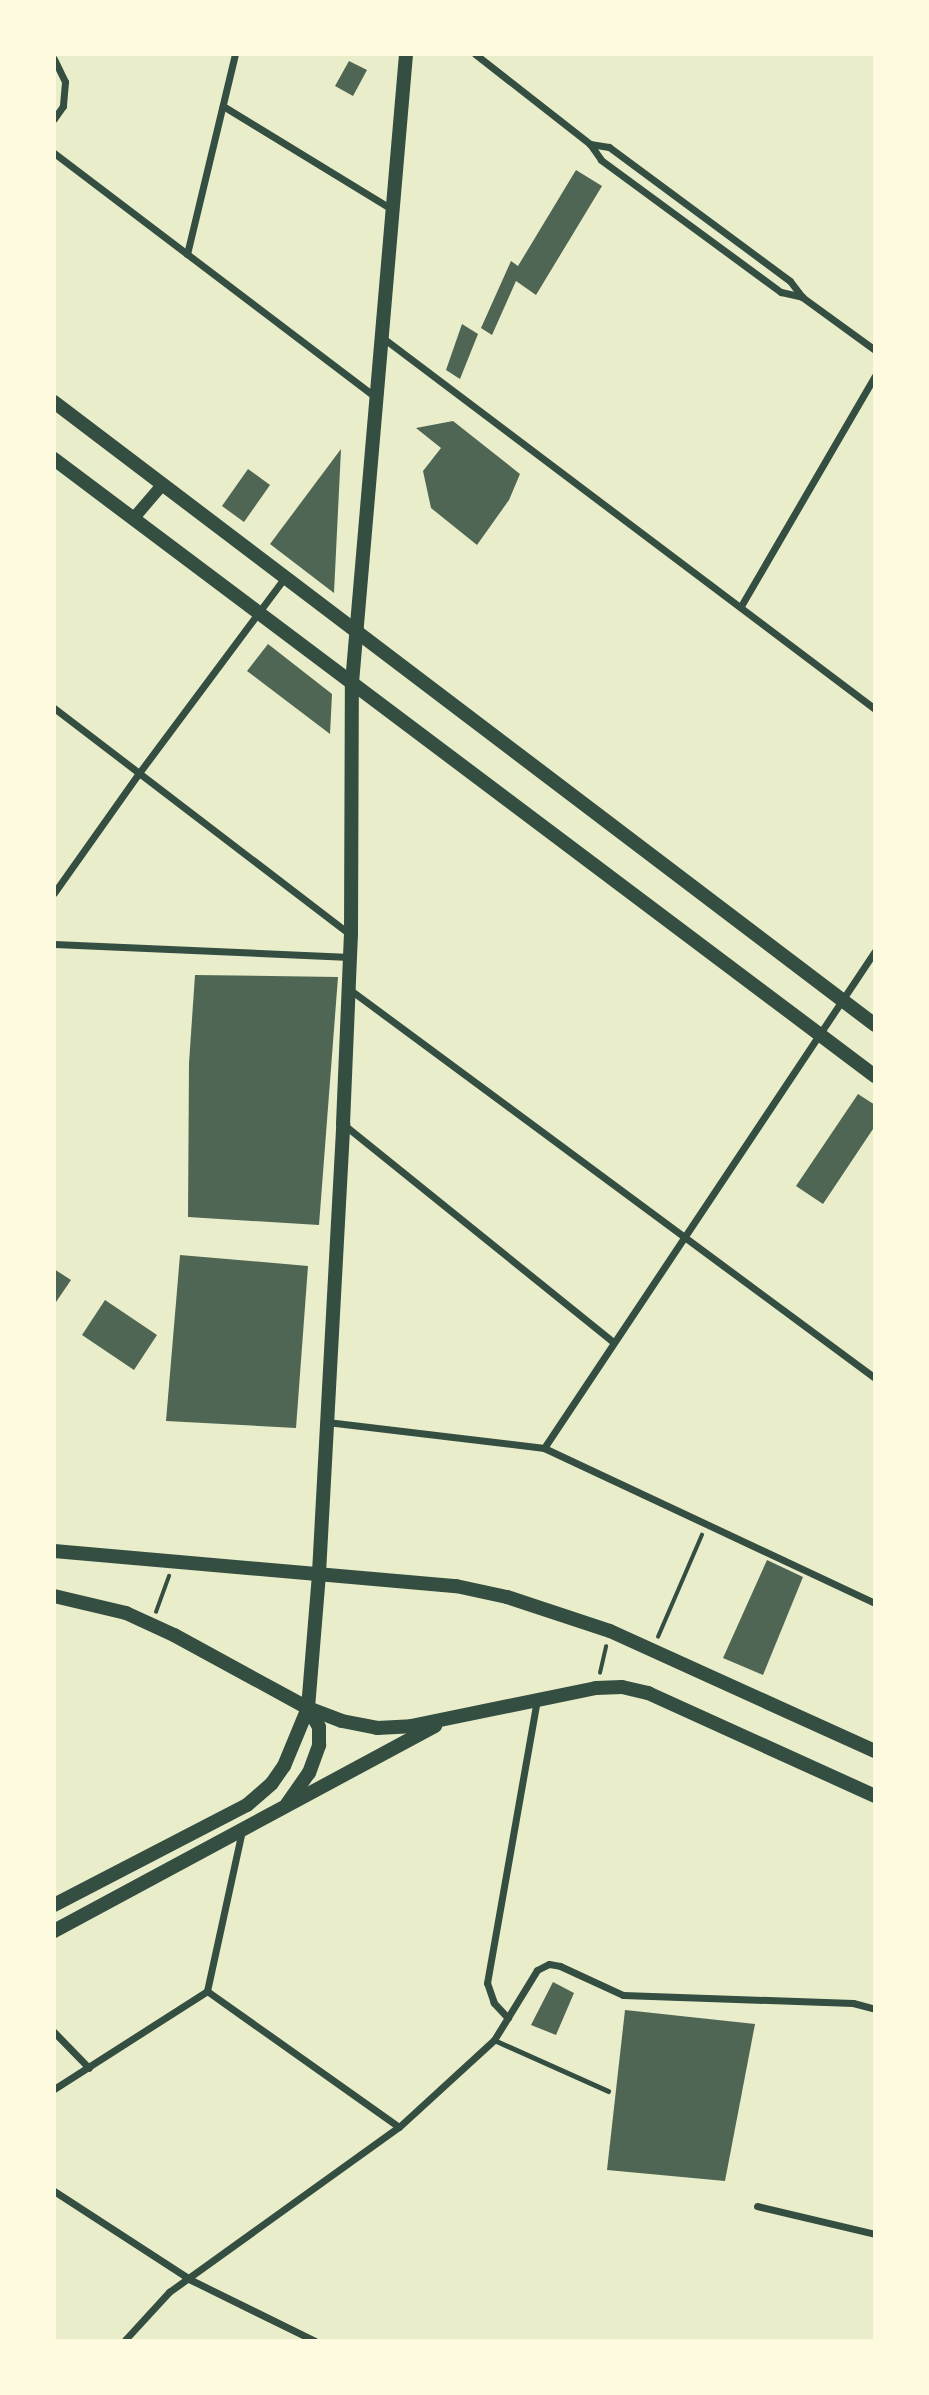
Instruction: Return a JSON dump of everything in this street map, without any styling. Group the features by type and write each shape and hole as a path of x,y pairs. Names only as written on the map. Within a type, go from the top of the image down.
{"main road":[{"path":"54,1905 247,1805 272,1783 284,1766 308,1708 320,1573 343,1124 351,935 352,683 407,54"},
{"path":"54,402 357,629 875,1026"},
{"path":"54,459 875,1076"},
{"path":"54,1551 457,1586 544,1608 610,1631 875,1751"},
{"path":"54,1596 126,1613 308,1708 342,1721 377,1728 411,1726 596,1688 622,1687 648,1693 875,1796"},
{"path":"282,1810 309,1773 319,1745 319,1727 308,1708"},
{"path":"54,1931 450,1717"}],"street":[{"path":"187,254 235,54"},
{"path":"475,54 590,144 601,160 781,292 802,297"},
{"path":"54,59 65,82 63,106 54,119"},
{"path":"223,106 393,209"},
{"path":"590,144 609,147 790,281 802,297 875,350"},
{"path":"54,153 377,398"},
{"path":"382,338 875,709"},
{"path":"741,606 875,376"},
{"path":"132,519 162,485"},
{"path":"54,893 139,773 285,577"},
{"path":"54,708 351,935"},
{"path":"54,944 350,957"},
{"path":"544,1448 611,1341 875,951"},
{"path":"348,988 875,1378"},
{"path":"343,1124 611,1341"},
{"path":"327,1422 544,1448 875,1603"},
{"path":"508,2018 494,2003 487,1983 537,1700"},
{"path":"54,2089 207,1991 243,1829"},
{"path":"124,2341 169,2292 191,2280 399,2127 494,2040 537,1970 549,1964 560,1966 623,1995 853,2003 875,2009"},
{"path":"207,1991 399,2127"},
{"path":"54,2032 89,2068"},
{"path":"54,2191 191,2280 315,2341"},
{"path":"757,2206 875,2234"}],"lane":[{"path":"494,2040 608,2091"}],"path":[{"path":"652,1649 707,1523"},
{"path":"151,1624 175,1561"},
{"path":"596,1688 610,1631"}],"building":[{"path":"349,61 367,70 353,96 335,86"},
{"path":"576,170 602,186 536,295 516,281 492,335 481,328 511,261 518,266"},
{"path":"462,324 478,334 460,379 446,370"},
{"path":"453,421 520,474 509,500 477,545 431,508 423,471 441,448 416,428"},
{"path":"341,449 334,593 270,544"},
{"path":"248,469 270,485 244,522 222,506"},
{"path":"268,644 332,694 330,734 247,671"},
{"path":"195,975 338,977 319,1225 188,1217 189,1063"},
{"path":"858,1094 875,1105 875,1126 823,1204 796,1186"},
{"path":"180,1255 308,1266 296,1428 166,1421"},
{"path":"54,1269 71,1280 54,1305"},
{"path":"105,1300 157,1335 134,1370 82,1335"},
{"path":"767,1560 803,1577 763,1675 723,1658"},
{"path":"553,1982 574,1993 556,2035 531,2025"},
{"path":"625,2010 755,2024 725,2181 607,2170"}]}
